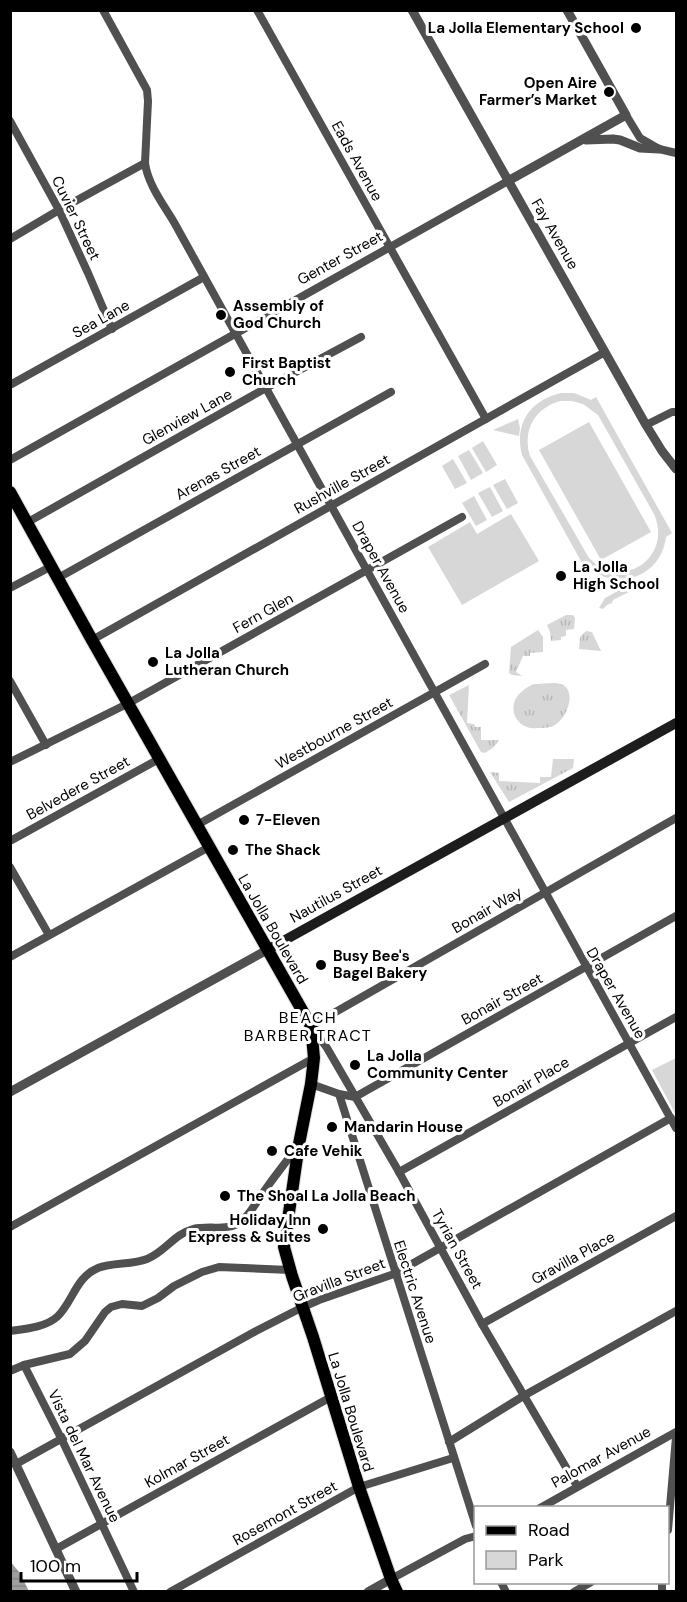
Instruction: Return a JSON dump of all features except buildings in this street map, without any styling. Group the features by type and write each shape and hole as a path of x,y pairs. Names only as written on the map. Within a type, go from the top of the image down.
{"main road":[{"name":"La Jolla Boulevard","path":"10,492 16,513 28,522 92,640 311,1026 314,1058 311,1084 299,1144 284,1248 359,1487 397,1592"},
{"name":"Nautilus Street","path":"267,950 676,723"}],"street":[{"name":"Draper Avenue","path":"103,10 147,90 145,163 152,185 368,570 676,1128"},
{"name":"Eads Avenue","path":"257,10 486,419"},
{"name":"Fay Avenue","path":"412,10 646,425 662,452 676,469"},
{"path":"567,10 639,138 659,149"},
{"name":"Genter Street","path":"10,460 626,115"},
{"name":"Cuvier Street","path":"10,121 59,210 112,329"},
{"path":"580,141 613,139 640,147 676,153"},
{"path":"10,239 145,163"},
{"name":"Sea Lane","path":"10,385 204,277"},
{"name":"Glenview Lane","path":"28,522 361,337"},
{"name":"Rushville Street","path":"92,640 605,352"},
{"name":"Arenas Street","path":"58,578 391,392"},
{"path":"646,425 676,412"},
{"name":"Fern Glen","path":"10,762 129,703 462,517"},
{"path":"10,588 52,566"},
{"name":"Westbourne Street","path":"197,825 485,664"},
{"path":"10,681 46,745"},
{"name":"Belvedere Street","path":"10,841 159,759"},
{"name":"Bonair Way","path":"311,1026 676,818"},
{"path":"10,957 209,847"},
{"path":"10,867 49,935"},
{"name":"Bonair Street","path":"355,1096 676,916"},
{"name":"Nautilus Street","path":"10,1092 267,950"},
{"name":"Bonair Place","path":"399,1173 676,1017"},
{"name":"Tyrian Street","path":"311,1026 327,1048 355,1096 482,1324 577,1486"},
{"path":"10,1227 314,1058"},
{"path":"311,1084 339,1094 355,1096"},
{"name":"Electric Avenue","path":"339,1094 394,1274 474,1520"},
{"name":"Gravilla Street","path":"16,1464 303,1307 394,1274 671,1118"},
{"path":"10,1331 31,1328 59,1316 81,1281 87,1274 99,1268 147,1259 173,1239 192,1229 238,1224 251,1210 299,1144"},
{"name":"Gravilla Place","path":"482,1324 676,1216"},
{"path":"10,1371 24,1365 70,1354 86,1341 105,1312 111,1307 122,1304 142,1306 202,1272 219,1267 290,1270"},
{"path":"449,1442 525,1395 676,1311"},
{"name":"Vista del Mar Avenue","path":"24,1365 134,1592"},
{"name":"Kolmar Street","path":"56,1549 331,1398"},
{"name":"Palomar Avenue","path":"543,1506 676,1432"},
{"path":"669,1518 676,1437"},
{"path":"10,1452 76,1592"},
{"name":"Rosemont Street","path":"170,1592 359,1487 453,1458"},
{"path":"368,1592 465,1539 474,1537"},
{"path":"574,1592 588,1584"}],"green space":[{"path":"574,393 591,400 596,397 672,533 666,537 662,552 655,563 645,572 633,577 607,578 582,563 522,455 520,433 527,415 541,401 550,396","holes":["572,401 583,404 598,415 654,514 658,530 657,544 651,556 641,565 630,570 616,572 602,568 589,558 530,456 529,429 538,414 552,404"]},
{"path":"518,419 519,436 493,430"},
{"path":"589,422 651,532 601,560 539,450"},
{"path":"483,441 497,465 486,472 472,448"},
{"path":"469,450 483,473 471,480 458,456"},
{"path":"453,459 467,483 455,489 442,466"},
{"path":"505,479 518,503 507,509 493,485"},
{"path":"490,487 503,511 492,517 478,493"},
{"path":"474,496 487,520 476,526 462,503"},
{"path":"511,514 539,561 462,605 428,547 470,522 477,534"},
{"path":"634,582 637,588 613,600 603,609 599,608 605,598"},
{"path":"566,615 573,615 575,618 574,629 566,630 566,636 561,637 561,640 551,641 547,625"},
{"path":"538,630 543,637 543,652 523,656 516,672 522,676 512,675 509,673 511,647"},
{"path":"586,631 592,632 601,651 579,649 580,637"},
{"path":"557,683 567,689 570,700 566,712 553,726 530,728 516,717 514,705 516,700 523,690 535,684"},
{"path":"469,685 467,723 481,727 481,740 499,740 485,753 481,752 449,695"},
{"path":"553,759 574,759 573,768 509,802 490,772 499,773 499,781 540,783 540,777 551,777"},
{"path":"676,1058 676,1115 652,1070"}],"shaded area":[{"path":"10,1561 19,1572 29,1591 11,1591"}],"place":[{"name":"La Jolla Elementary School","path":"636,28"},
{"name":"Open Aire Farmer’s Market","path":"609,92"},
{"name":"Assembly of God Church","path":"221,315"},
{"name":"First Baptist Church","path":"230,372"},
{"name":"La Jolla High School","path":"561,576"},
{"name":"La Jolla Lutheran Church","path":"153,662"},
{"name":"7-Eleven","path":"244,820"},
{"name":"The Shack","path":"233,850"},
{"name":"Busy Bee's Bagel Bakery","path":"321,965"},
{"name":"La Jolla Community Center","path":"355,1065"},
{"name":"Mandarin House","path":"332,1127"},
{"name":"Cafe Vehik","path":"272,1151"},
{"name":"The Shoal La Jolla Beach","path":"225,1196"},
{"name":"Holiday Inn Express & Suites","path":"323,1229"}],"district":[{"name":"BEACH BARBER TRACT","path":"308,1026"}]}
